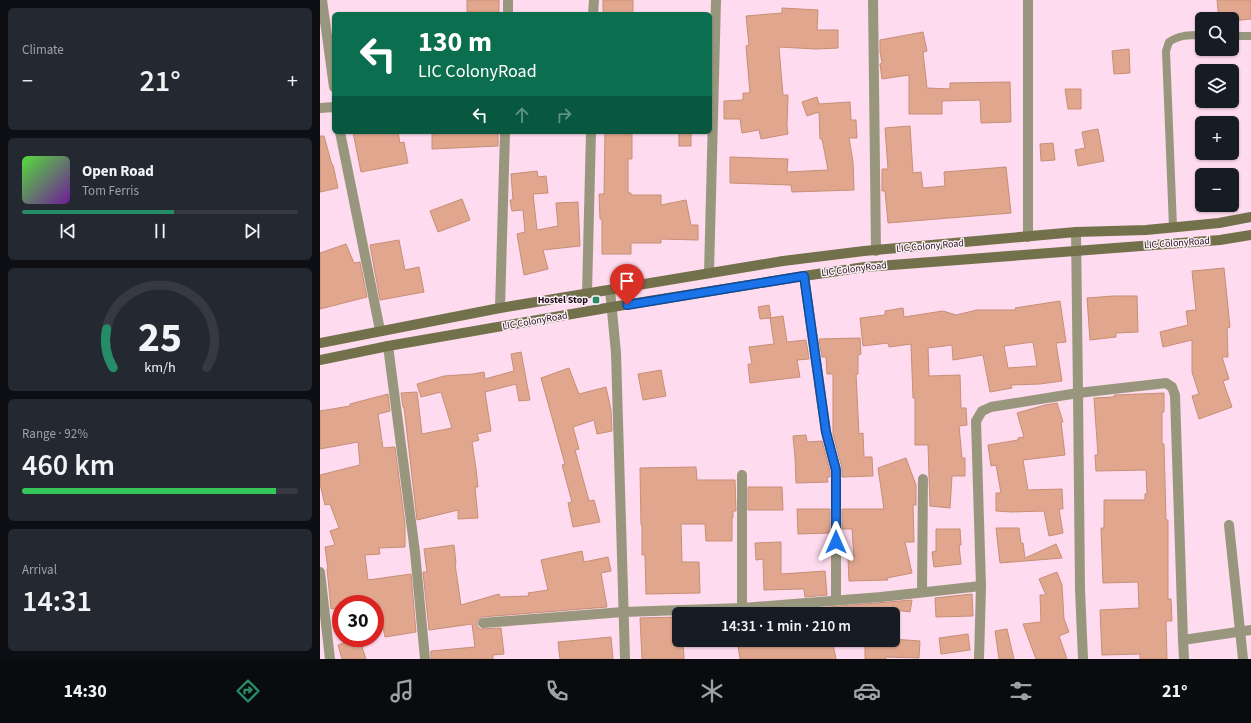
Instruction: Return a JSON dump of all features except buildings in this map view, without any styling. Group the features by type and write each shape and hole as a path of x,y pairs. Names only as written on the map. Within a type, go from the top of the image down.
{"main road":[{"name":"LIC Colony Road","path":"610,290 783,261 864,251 1076,232 1146,230 1219,223 1251,217"},
{"path":"1219,223 1220,240"},
{"name":"LIC ColonyRoad","path":"320,360 388,346 865,267 1220,240 1251,235"},
{"path":"864,251 865,267"},
{"name":"LIC ColonyRoad","path":"320,343 380,330 500,308 610,290"}],"street":[{"path":"322,0 330,28 332,58"},
{"path":"508,0 508,12"},
{"path":"593,12 594,0"},
{"path":"709,273 716,0"},
{"path":"873,0 876,251"},
{"path":"1028,0 1028,237"},
{"path":"320,108 332,106"},
{"path":"340,134 380,330"},
{"path":"500,308 505,134"},
{"path":"587,293 591,134"},
{"path":"1076,232 1080,589 1083,659"},
{"path":"804,276 826,432 836,470 836,600"},
{"path":"610,290 616,353 625,659"},
{"path":"388,346 415,552 425,659"},
{"path":"979,659 981,586 976,421 982,412 991,407 1078,393 1166,383 1172,387 1175,394 1184,659"},
{"path":"742,475 742,607"},
{"path":"922,592 923,479"},
{"path":"1229,525 1243,659"},
{"path":"320,572 330,659"},
{"path":"754,607 981,586"},
{"path":"483,623 623,612 672,610"},
{"path":"1183,640 1251,630"}],"lane":[{"path":"1173,227 1166,51 1169,42 1176,37 1195,35"},
{"path":"1239,36 1251,36"}],"place":[{"name":"Hostel Stop","path":"596,300"}],"route":[{"path":"627,305 804,276 826,432 836,470 836,542"}]}
